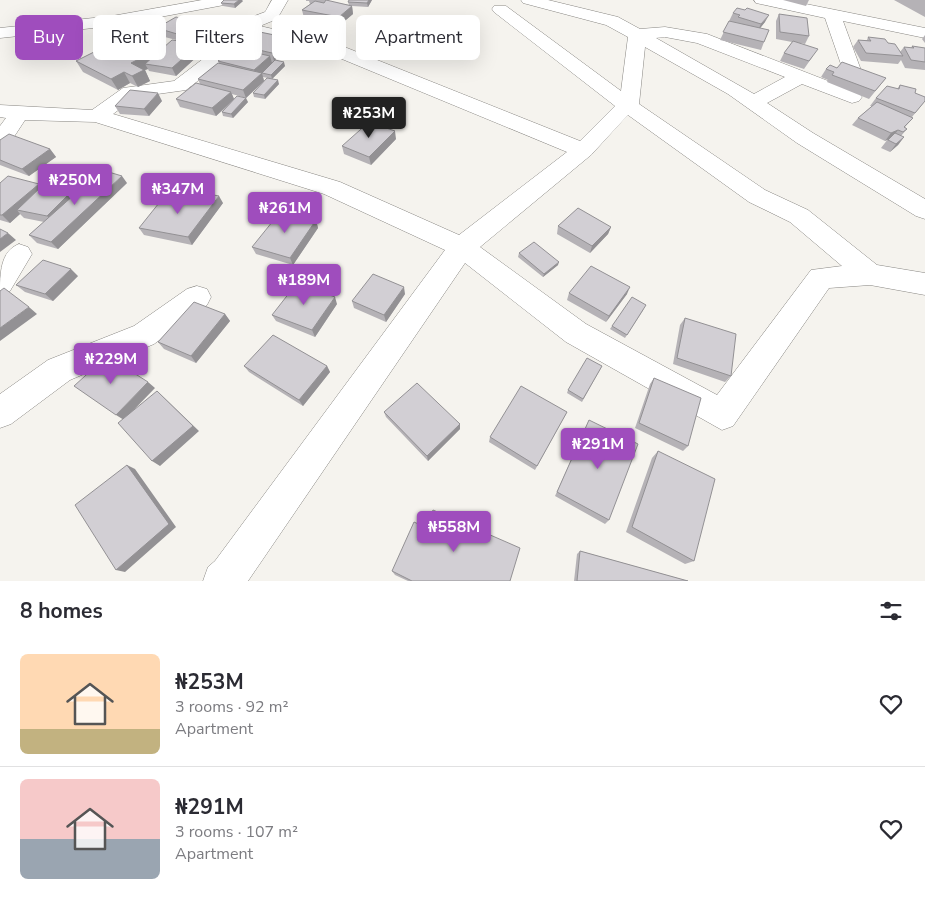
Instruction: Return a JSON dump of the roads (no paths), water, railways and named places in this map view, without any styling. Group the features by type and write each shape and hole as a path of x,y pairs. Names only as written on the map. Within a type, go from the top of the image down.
{"street":[{"path":"0,33 60,29 135,19 224,0"},
{"path":"262,19 271,15 280,0"},
{"path":"529,0 611,12 637,35 735,90 805,138 925,210"},
{"path":"762,0 925,34"},
{"path":"500,9 627,105 757,196 799,216 870,274"},
{"path":"832,15 853,72"},
{"path":"262,32 330,48 583,150"},
{"path":"637,35 665,32 701,38 852,97"},
{"path":"222,581 229,575 462,247 583,150 630,102 637,35"},
{"path":"97,116 130,92 179,86 213,60"},
{"path":"754,102 802,76"},
{"path":"0,140 10,112 97,116 332,188 462,247 576,333 722,415 820,278 870,274 925,284"},
{"path":"0,283 19,254"},
{"path":"0,413 59,370 144,335 197,297"}]}
